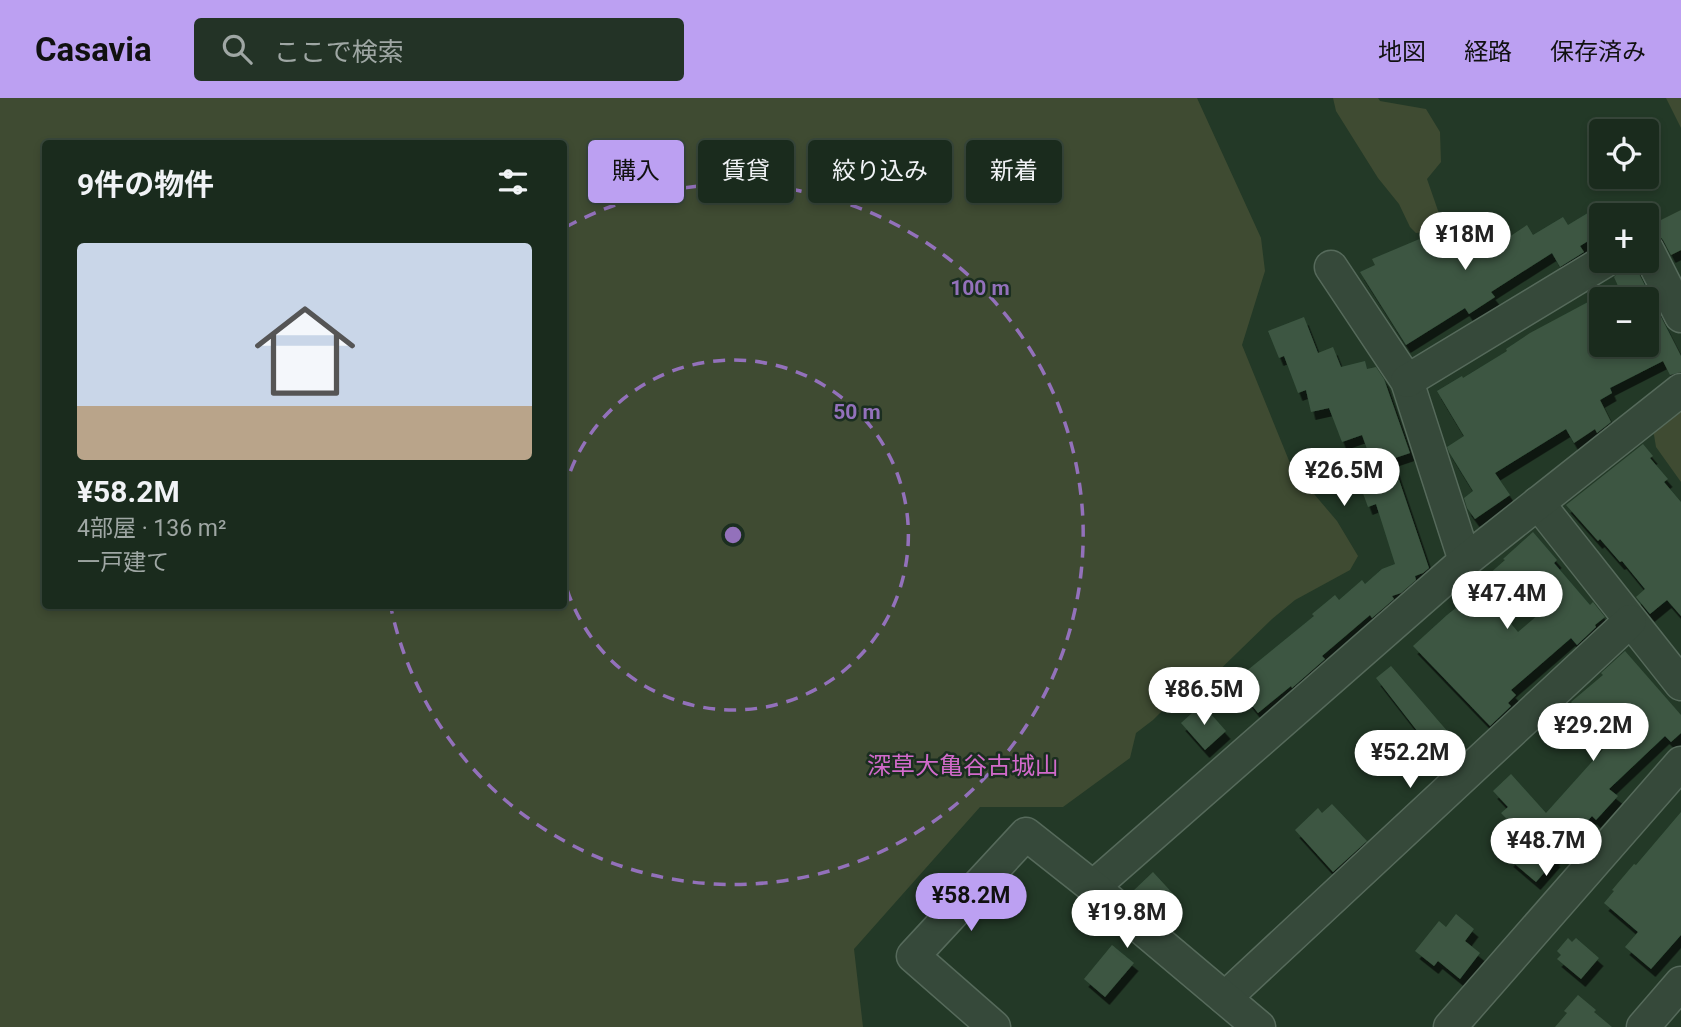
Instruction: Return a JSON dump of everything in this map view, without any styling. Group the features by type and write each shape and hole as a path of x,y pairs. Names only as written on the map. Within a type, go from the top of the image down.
{"street":[{"path":"1331,267 1407,381 1465,561"},
{"path":"1407,381 1589,271"},
{"path":"1659,273 1681,316"},
{"path":"1093,887 1465,561 1681,390"},
{"path":"1538,503 1681,684"},
{"path":"1225,998 1630,621"},
{"path":"1450,1027 1681,763"},
{"path":"994,1027 913,957 1026,834 1259,1027"},
{"path":"1643,1027 1681,983"}],"green space":[{"path":"0,98 1197,98 1261,238 1265,271 1242,345 1292,468 1337,521 1358,556 1350,570 1295,600 1272,619 1204,685 1171,702 1136,733 1130,758 1063,807 980,807 854,949 863,1027 0,1027"},
{"path":"1333,98 1378,98 1380,101 1426,109 1440,132 1441,162 1427,179 1443,225 1416,233 1410,227 1399,204 1378,178 1336,111"},
{"path":"1666,98 1681,98 1681,128"},
{"path":"1681,404 1681,482 1656,447 1654,435 1648,426"}],"building":[{"path":"1681,210 1681,250 1671,255 1659,235 1659,221"},
{"path":"1589,212 1589,240 1580,246 1584,252 1560,267 1552,253 1491,292 1495,297 1469,314 1465,308 1406,345 1360,272 1375,265 1372,259 1429,235 1431,242 1445,232 1461,256 1466,253 1468,256 1497,238 1500,243 1527,225 1533,235 1563,217 1568,225"},
{"path":"1618,273 1639,273 1646,287 1616,287 1614,277"},
{"path":"1589,301 1589,357 1659,357 1659,313 1681,356 1681,372 1670,375 1663,361 1610,388 1612,393 1600,400 1611,422 1597,433 1595,429 1574,443 1566,429 1495,473 1510,495 1475,519 1464,498 1473,491 1447,447 1464,436 1437,391 1507,351 1506,349"},
{"path":"1304,317 1318,353 1333,347 1341,367 1365,361 1367,369 1376,367 1384,379 1410,453 1392,459 1429,568 1415,576 1416,580 1401,593 1392,596 1394,599 1372,618 1370,615 1322,656 1325,659 1292,688 1291,686 1258,713 1233,682 1314,616 1312,614 1335,595 1339,600 1362,580 1365,584 1382,569 1395,564 1376,504 1368,507 1357,477 1375,471 1362,435 1342,442 1329,408 1311,412 1306,390 1298,393 1284,356 1279,358 1268,331"},
{"path":"1643,444 1653,456 1650,458 1668,479 1664,482 1681,502 1681,616 1667,600 1650,614 1636,597 1645,589 1622,561 1620,562 1600,539 1598,541 1566,505"},
{"path":"1533,532 1557,560 1554,563 1590,605 1593,602 1605,617 1577,645 1571,638 1511,690 1516,695 1508,703 1511,706 1490,726 1413,646 1481,588 1518,632 1545,609 1519,577 1494,598 1480,582"},
{"path":"1625,651 1681,715 1681,733 1671,742 1665,736 1609,789 1618,796 1596,820 1592,816 1536,882 1509,859 1518,849 1514,846 1523,836 1501,813 1508,807 1493,791 1511,774 1546,813 1607,745 1571,702 1603,675 1601,673"},
{"path":"1391,666 1455,740 1448,746 1457,756 1441,770 1412,737 1418,732 1376,678"},
{"path":"1202,704 1226,731 1205,750 1181,723"},
{"path":"1332,804 1367,841 1333,872 1295,830 1318,808 1322,813"},
{"path":"1681,812 1681,935 1651,969 1625,947 1638,932 1604,903 1634,864 1636,865"},
{"path":"1153,872 1176,897 1168,904 1176,913 1165,923 1132,892"},
{"path":"1456,914 1474,929 1465,941 1480,953 1460,979 1438,961 1434,966 1415,951 1439,921 1446,927"},
{"path":"1568,938 1572,942 1576,938 1599,958 1581,979 1557,959 1561,955 1557,951"},
{"path":"1112,945 1134,963 1105,997 1084,979"},
{"path":"1578,995 1596,1010 1594,1012 1612,1027 1555,1027"}],"district":[{"name":"深草大亀谷古城山","path":"963,766"}]}
